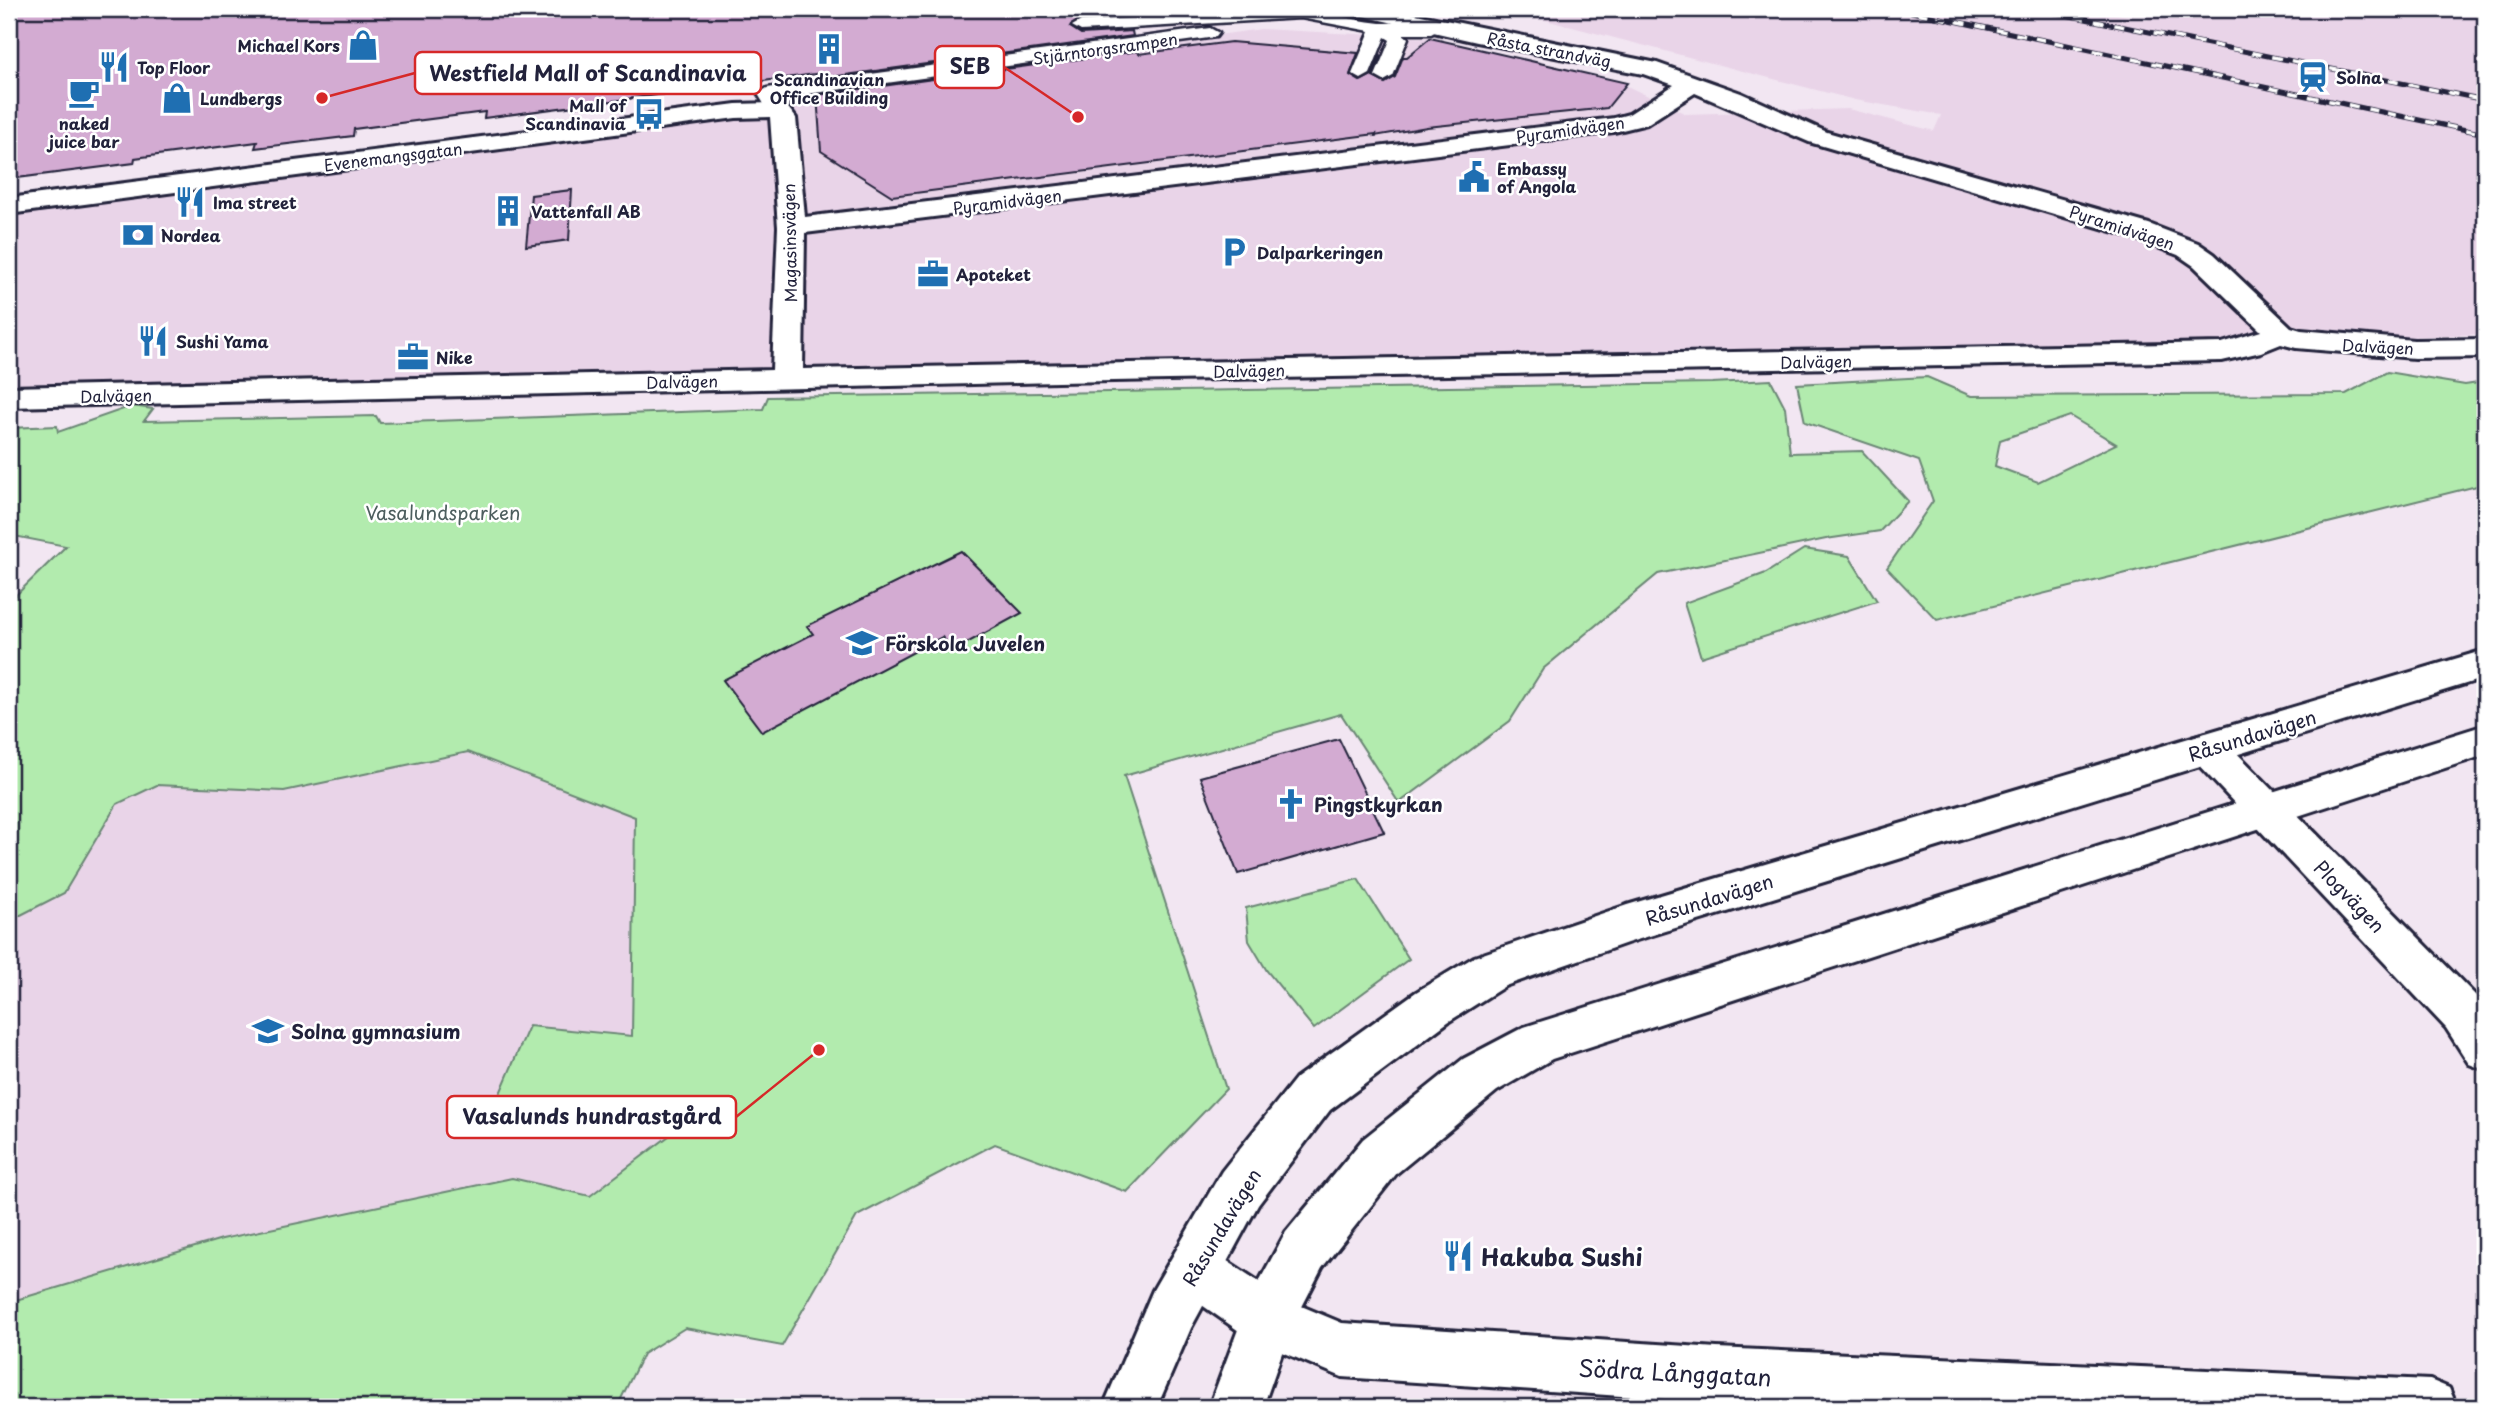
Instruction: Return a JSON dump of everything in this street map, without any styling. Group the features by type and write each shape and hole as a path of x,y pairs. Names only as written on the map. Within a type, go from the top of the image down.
{"street":[{"name":"Råsta strandväg","path":"1363,9 1477,35 1649,68 1693,83"},
{"path":"1081,26 1301,13 1380,28 1431,29"},
{"path":"1380,28 1419,47"},
{"path":"1364,67 1380,28"},
{"name":"Stjärntorgsrampen","path":"777,110 767,94 1210,33"},
{"path":"1386,70 1399,37"},
{"name":"Pyramidvägen","path":"792,228 1614,125 1646,114 1693,83 1818,137 2166,239 2204,260 2281,333"},
{"name":"Evenemangsgatan","path":"9,206 736,111 777,110"},
{"name":"Magasinsvägen","path":"777,110 784,118 792,228 787,380"},
{"name":"Dalvägen","path":"9,397 2222,352 2250,346 2281,333 2296,339 2338,344 2414,349 2485,348"},
{"name":"Råsundavägen","path":"1130,1407 1172,1309 1240,1188 1313,1094 1432,1007 1490,971 1628,924 2485,664"},
{"path":"1236,1407 1268,1319 1304,1250 1380,1156 1480,1075 1540,1042 2485,740"},
{"name":"Plogvägen","path":"2207,748 2462,1013 2485,1049"},
{"name":"Södra Långgatan","path":"1194,1269 1268,1319 1342,1350 1720,1391 2430,1407"}],"shaded area":[{"path":"1502,9 2091,9 2148,20 2150,13 2131,9 2485,9 2485,334 2228,344 9,391 9,203 335,161 1261,29 1430,38 1629,87 1686,114 1848,109 1934,131 1941,115 1855,100"},
{"name":"Solna gymnasium","path":"468,752 635,817 632,1037 529,1026 499,1098 679,1128 590,1196 512,1178 222,1239 9,1302 9,921 64,893 117,804 157,785 284,791"}],"green space":[{"path":"2387,372 2465,385 2485,382 2485,484 1937,620 1887,568 1933,501 1919,461 1805,422 1797,384 1927,377 1971,396 2346,394","holes":["2070,416 2116,444 2038,482 1995,466 2000,440"]},
{"name":"Vasalundsparken","path":"1771,380 1785,407 1790,453 1862,451 1908,501 1880,531 1826,539 1658,574 1543,669 1510,721 1399,803 1341,714 1124,776 1226,1089 1127,1192 995,1144 857,1216 782,1346 685,1328 643,1354 617,1407 9,1407 9,1302 222,1239 512,1178 590,1196 678,1129 498,1098 529,1026 632,1036 635,817 468,752 284,791 157,785 117,804 64,893 9,921 9,602 66,546 9,535 9,428 57,426 58,432 132,406 153,409 144,421 376,416 380,423 763,409 768,397"},
{"path":"1804,549 1849,556 1877,601 1701,657 1684,603 1766,573"},
{"path":"1358,879 1409,959 1314,1029 1267,971 1249,941 1246,908"}],"building":[{"path":"25,9 1125,9 1127,16 1081,18 1070,27 1081,34 1132,31 1133,36 816,79 816,74 484,118 485,112 354,129 353,136 255,148 257,142 135,158 134,163 9,179 9,17"},
{"path":"1430,38 1627,83 1607,108 1427,127 1375,136 1376,134 892,196 821,151 817,95 1138,51 1139,54 1231,42 1358,53 1350,75 1360,81 1372,75 1381,55 1373,77 1385,83 1395,77 1403,57 1407,57"},
{"path":"572,190 569,240 526,246 531,195"},
{"name":"Förskola Juvelen","path":"961,551 1022,613 954,650 942,637 762,732 723,680 813,634 807,626"},
{"name":"Pingstkyrkan","path":"1339,739 1384,832 1238,874 1200,777"}],"railway":[{"path":"1898,9 2485,134"},
{"path":"2036,9 2485,100"}],"place":[{"name":"Michael Kors","path":"363,45"},
{"name":"Scandinavian Office Building","path":"829,49"},
{"name":"Top Floor","path":"114,67"},
{"name":"Solna","path":"2313,77"},
{"name":"naked juice bar","path":"84,93"},
{"name":"Lundbergs","path":"177,98"},
{"name":"Westfield Mall of Scandinavia","path":"322,98"},
{"name":"Mall of Scandinavia","path":"649,114"},
{"name":"SEB","path":"1078,117"},
{"name":"Embassy of Angola","path":"1474,177"},
{"name":"Ima street","path":"190,202"},
{"name":"Vattenfall AB","path":"508,211"},
{"name":"Nordea","path":"138,235"},
{"name":"Dalparkeringen","path":"1234,252"},
{"name":"Apoteket","path":"933,274"},
{"name":"Sushi Yama","path":"153,341"},
{"name":"Nike","path":"413,357"},
{"name":"Förskola Juvelen","path":"862,643"},
{"name":"Pingstkyrkan","path":"1291,804"},
{"name":"Solna gymnasium","path":"268,1031"},
{"name":"Vasalunds hundrastgård","path":"819,1050"},
{"name":"Hakuba Sushi","path":"1458,1256"}]}
